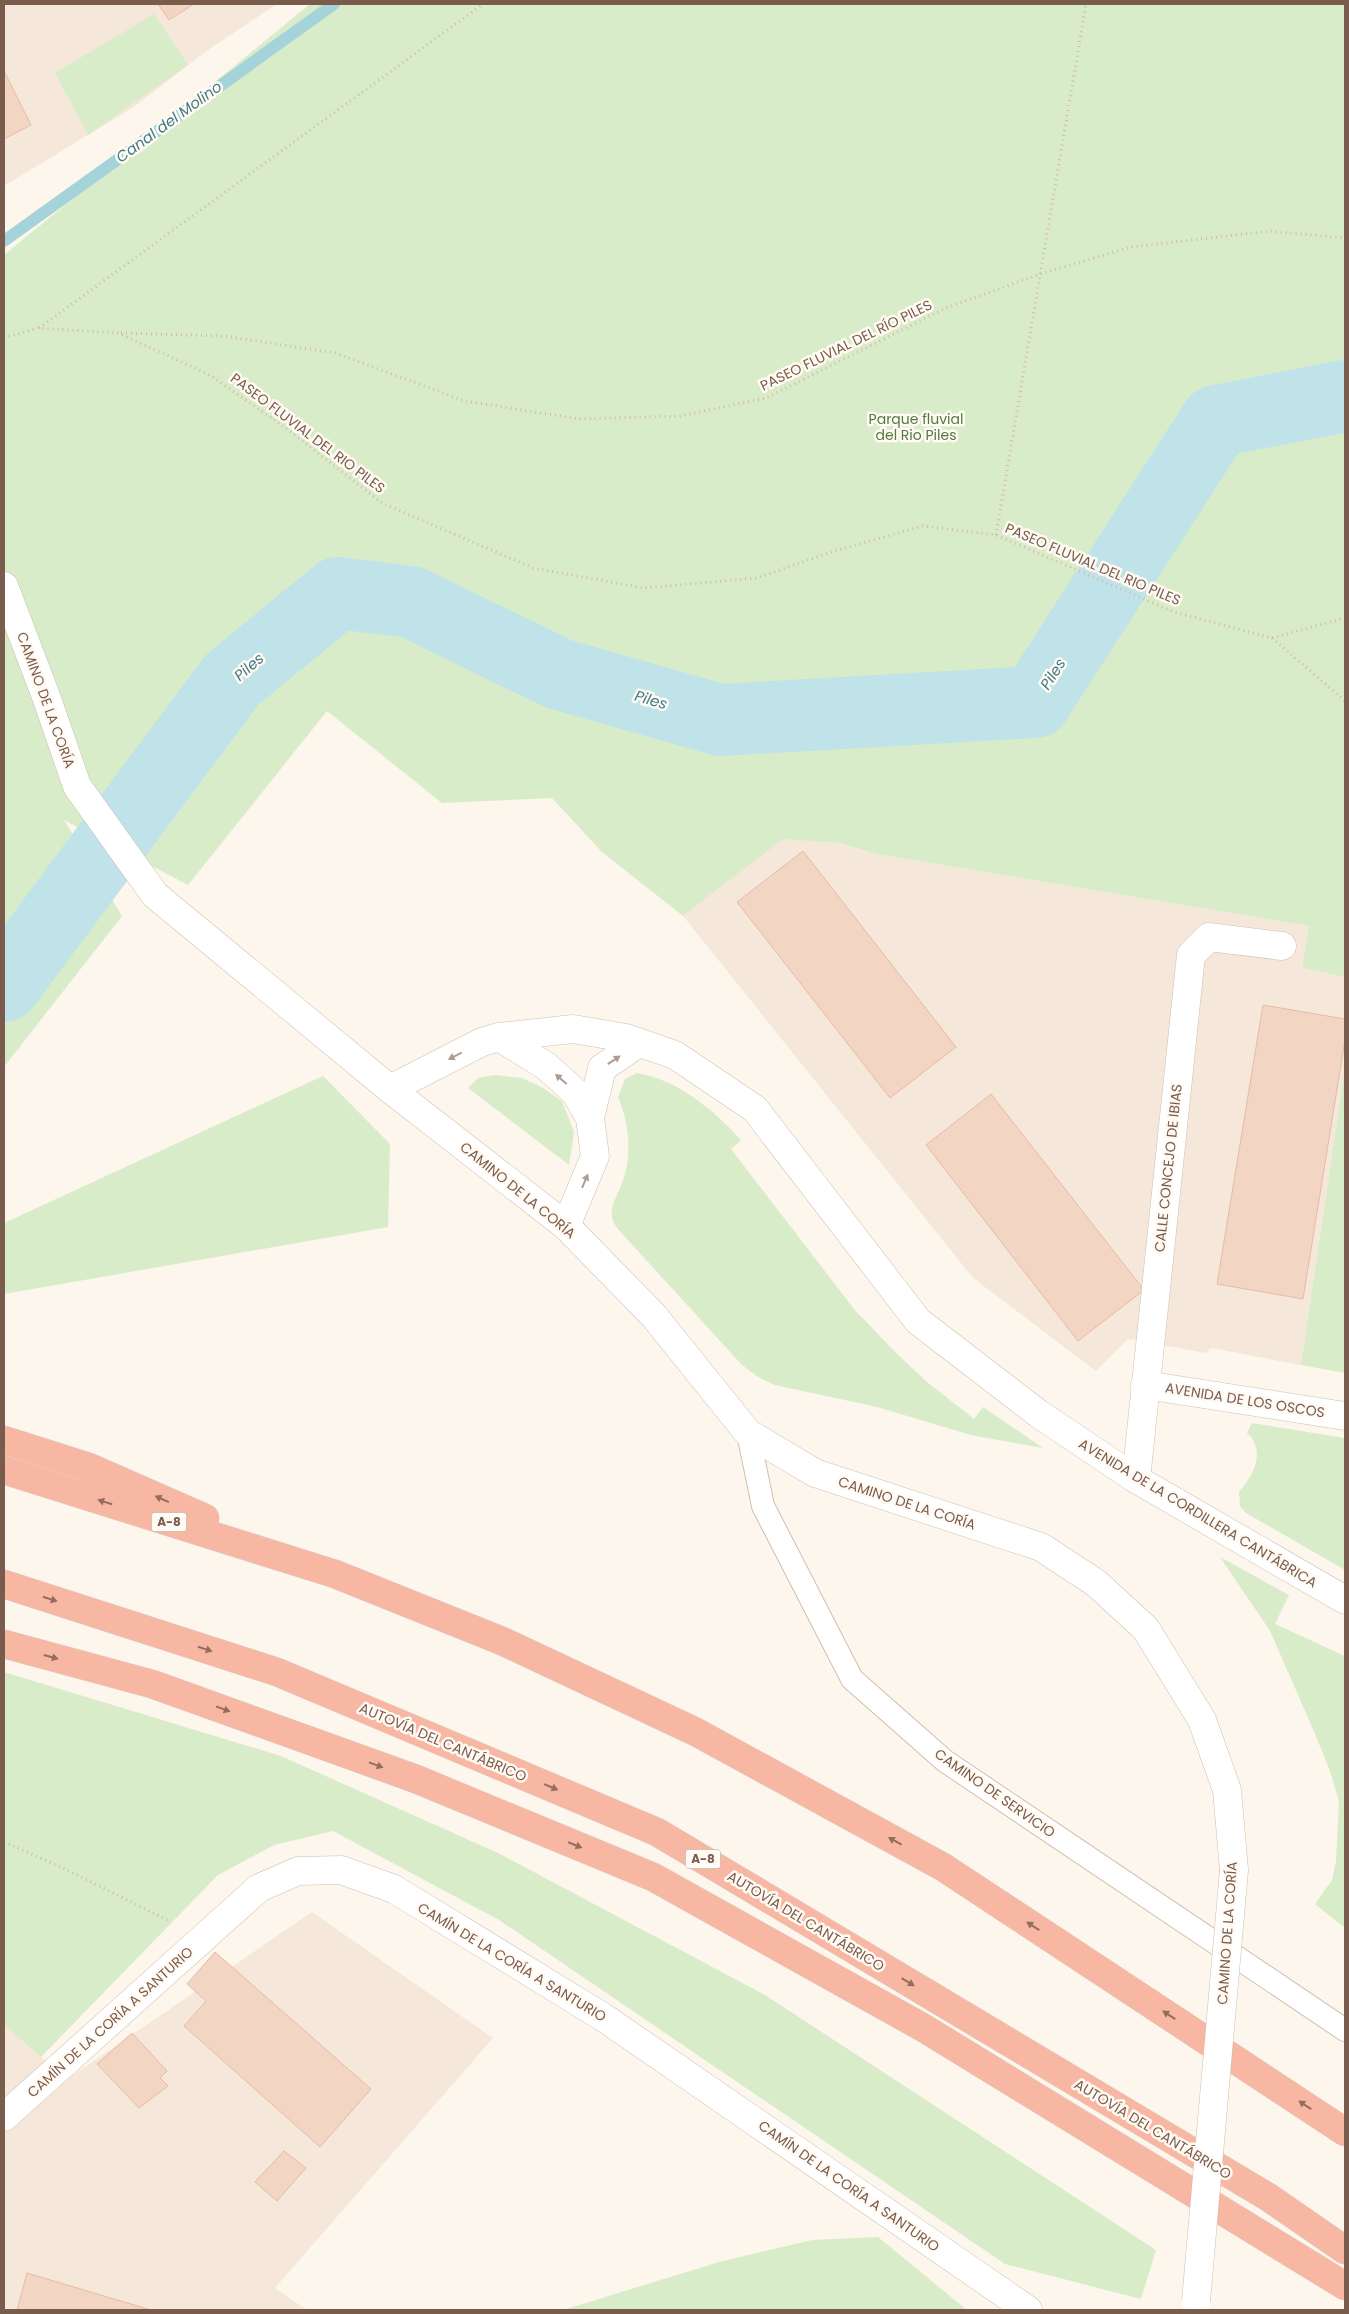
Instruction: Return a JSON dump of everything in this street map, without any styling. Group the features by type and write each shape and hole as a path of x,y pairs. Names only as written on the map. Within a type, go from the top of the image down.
{"highway":[{"path":"4,1440 89,1467 335,1574"},
{"name":"A-8","path":"4,1470 335,1574 502,1641 696,1732 934,1862 1345,2132"},
{"name":"AUTOVÍA DEL CANTÁBRICO","path":"4,1584 277,1672 657,1832 1268,2197 1345,2250"},
{"path":"4,1644 152,1684 180,1694 416,1779 653,1877 922,2027 1345,2286"}],"street":[{"name":"CAMINO DE LA CORÍA","path":"4,586 47,699 77,786 155,895 390,1089 566,1226 654,1316 748,1433 816,1473 1041,1547 1103,1590 1146,1629 1202,1720 1227,1790 1234,1870 1195,2306"},
{"name":"CALLE CONCEJO DE IBIAS","path":"1136,1478 1191,955 1209,936 1282,946"},
{"name":"AVENIDA DE LA CORDILLERA CANTÁBRICA","path":"390,1089 482,1042 499,1037 573,1029 626,1038 676,1055 755,1109 918,1321 1039,1414 1136,1478 1345,1600"},
{"path":"499,1037 546,1066 575,1092 590,1118"},
{"path":"566,1226 595,1156 590,1118 602,1068 640,1042"},
{"name":"AVENIDA DE LOS OSCOS","path":"1145,1385 1345,1416"},
{"name":"CAMÍN DE LA CORÍA A SANTURIO","path":"4,2117 259,1888 298,1872 341,1870 394,1889 602,2016 1028,2310"}],"lane":[{"name":"CAMINO DE SERVICIO","path":"748,1433 763,1506 852,1680 945,1760 1345,2030"}],"path":[{"path":"38,328 483,4"},
{"path":"996,535 1086,4"},
{"name":"PASEO FLUVIAL DEL RÍO PILES","path":"118,333 224,336 334,353 465,401 579,419 680,416 766,398 946,308 1040,274 1131,247 1269,231 1345,238"},
{"name":"PASEO FLUVIAL DEL RIO PILES","path":"4,338 38,328 118,333 210,374 288,429 382,503 533,568 644,588 757,578 834,551 923,526 996,535 1174,612 1272,638"},
{"path":"1272,638 1345,618"},
{"path":"1272,638 1345,701"},
{"path":"4,1842 65,1868 203,1939"}],"shaded area":[{"path":"4,4 277,4 205,52 134,107 4,186"},
{"path":"783,838 839,843 877,854 1309,926 1302,968 1345,977 1345,1067 1301,1365 1211,1348 1206,1353 1128,1339 1096,1371 973,1278 683,916"},
{"path":"312,1912 493,2038 275,2288 307,2310 4,2310 4,2025 67,2079"}],"green space":[{"name":"Parque fluvial del Rio Piles","path":"310,4 1345,4 1345,977 1302,968 1309,926 877,854 839,843 783,839 683,916 602,852 552,798 442,803 327,711 188,885 64,820 122,916 4,1067 4,255"},
{"path":"154,14 188,65 88,135 55,73"},
{"path":"1345,1067 1345,1373 1301,1365"},
{"path":"637,1073 652,1076 681,1089 731,1129 741,1140 731,1149 854,1309 927,1382 974,1419 983,1407 1043,1448 971,1435 877,1407 775,1385 758,1377 742,1365 616,1227 613,1221 612,1209 628,1160 626,1124 618,1097 625,1079"},
{"path":"495,1075 522,1078 543,1088 562,1101 574,1132 569,1165 468,1088 478,1078"},
{"path":"323,1076 390,1144 388,1227 4,1294 4,1223"},
{"path":"1252,1423 1345,1438 1345,1570 1246,1513 1240,1506 1239,1492 1249,1479 1256,1463 1256,1448 1253,1440 1247,1433"},
{"path":"1220,1557 1289,1595 1275,1624 1345,1656 1345,1928 1315,1904 1332,1880 1336,1861 1339,1801 1330,1771 1270,1631"},
{"path":"4,1672 281,1756 498,1853 765,1995 1156,2250 1141,2299 1005,2264 499,1920 333,1831 274,1845 218,1875 41,2057 4,2025"},
{"path":"878,2237 967,2310 563,2310 719,2262 812,2240"}],"building":[{"path":"158,4 194,4 169,20"},
{"path":"4,71 31,125 4,139"},
{"path":"803,851 956,1047 890,1098 737,902"},
{"path":"1263,1005 1345,1019 1345,1040 1303,1299 1217,1284"},
{"path":"991,1094 1144,1290 1078,1341 926,1145"},
{"path":"215,1952 371,2089 320,2147 184,2026 206,2001 187,1984"},
{"path":"132,2033 167,2071 160,2078 168,2086 139,2108 97,2064"},
{"path":"284,2151 306,2168 277,2201 255,2182"},
{"path":"27,2273 151,2310 17,2310"}],"waterway":[{"name":"Canal del Molino","path":"4,241 334,4"},
{"name":"Piles","path":"4,986 232,680 338,593 411,602 559,674 720,720 1035,702 1216,421 1345,396"}]}
